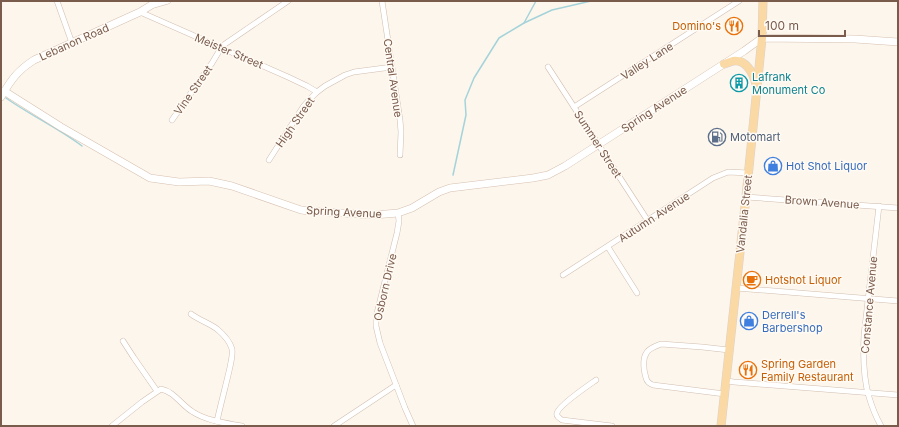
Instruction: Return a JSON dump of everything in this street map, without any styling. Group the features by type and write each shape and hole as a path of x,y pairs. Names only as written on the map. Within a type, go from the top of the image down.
{"main road":[{"name":"Vandalia Street","path":"721,426 749,172 762,38 763,1"},
{"path":"724,64 733,61 742,62 748,67 754,76 757,85"}],"street":[{"path":"57,1 72,43"},
{"path":"155,3 168,1"},
{"name":"Vine Street","path":"172,120 221,48 288,1"},
{"name":"Central Avenue","path":"382,1 400,120 400,155"},
{"name":"Valley Lane","path":"574,107 739,1"},
{"name":"Lebanon Road","path":"3,94 13,78 24,66 34,60 140,12 155,3"},
{"name":"Meister Street","path":"140,12 288,77 317,92"},
{"path":"762,38 855,39 898,42"},
{"name":"Spring Avenue","path":"3,94 150,178 179,182 209,181 220,183 301,210 374,215 398,213 412,208 439,192 450,188 533,178 548,174 565,166 599,145 762,38"},
{"name":"High Street","path":"269,160 303,107 317,92 325,86 350,73 392,67"},
{"name":"Summer Street","path":"548,67 648,221"},
{"name":"Autumn Avenue","path":"563,275 714,178 728,172 749,172"},
{"name":"Brown Avenue","path":"746,197 898,208"},
{"name":"Constance Avenue","path":"879,206 864,335 864,371 868,393 881,426"},
{"name":"Osborn Drive","path":"398,213 399,221 397,233 376,321 378,337 413,426"},
{"path":"608,247 637,293"},
{"path":"736,288 898,301"},
{"path":"191,314 211,324 224,336 232,348 231,362 217,421"},
{"path":"123,341 157,391"},
{"path":"724,394 653,386 646,379 644,360 646,353 649,350 661,344 702,346 729,350"},
{"path":"596,380 565,403 558,411 557,415 562,420 612,426"},
{"path":"726,381 898,395"},
{"path":"334,426 396,385"},
{"path":"112,426 161,389 172,393 193,412 209,419 242,426"}],"waterway":[{"path":"453,175 466,115 465,100 474,78 499,38 524,23 536,1"},
{"path":"524,23 552,10 591,1"},
{"path":"6,98 82,146"}],"place":[{"name":"Domino's","path":"734,26"},
{"name":"Lafrank Monument Co","path":"739,83"},
{"name":"Motomart","path":"717,137"},
{"name":"Hot Shot Liquor","path":"773,166"},
{"name":"Hotshot Liquor","path":"752,280"},
{"name":"Derrell's Barbershop","path":"749,321"},
{"name":"Spring Garden Family Restaurant","path":"748,370"}]}
